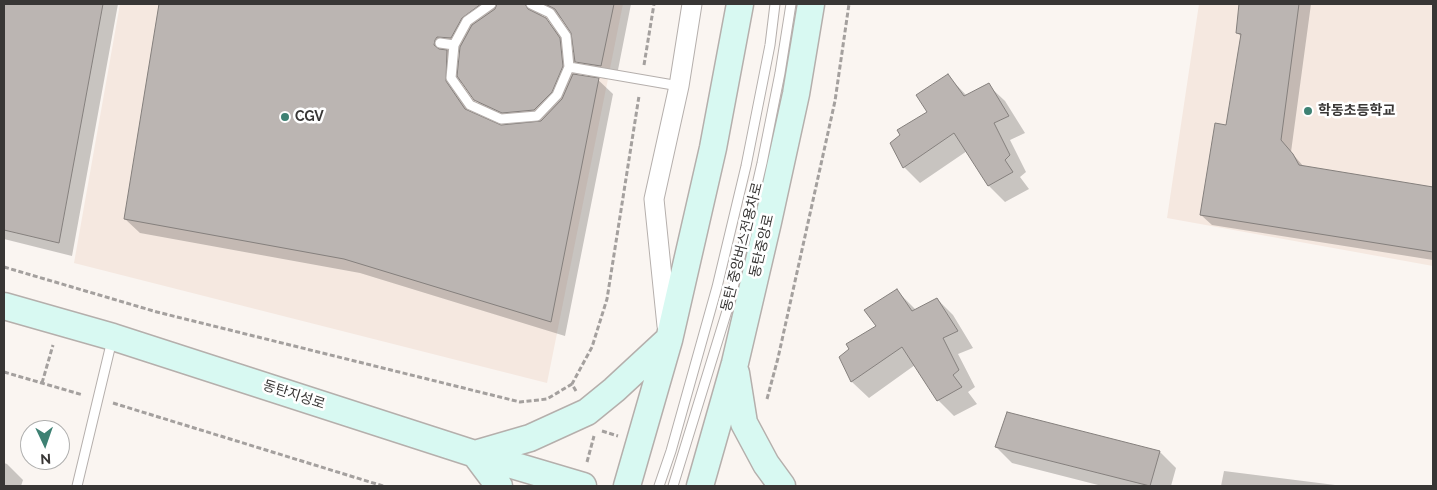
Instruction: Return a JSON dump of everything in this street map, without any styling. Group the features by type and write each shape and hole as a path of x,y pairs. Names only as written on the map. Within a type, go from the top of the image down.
{"street":[{"path":"669,340 654,199 679,86 692,4"},
{"path":"627,486 669,340 713,148 740,4"},
{"name":"동탄중앙로","path":"700,486 735,363 796,94 811,4"},
{"name":"동탄지성로","path":"4,306 113,337 475,454 583,486"},
{"path":"499,486 475,454 530,438 586,412 614,390 669,340"},
{"path":"735,363 744,423 766,464 782,486"}],"lane":[{"path":"491,4 467,21 454,45 451,78 470,105 502,118 537,116 557,95 569,67 566,36 550,13 531,4"},
{"name":"동탄 중앙버스전용차로","path":"659,486 672,451 722,268 746,166 770,45 776,4"},
{"name":"동탄 중앙버스전용차로","path":"673,486 730,301 762,163 780,73 790,4"},
{"path":"440,43 454,45"},
{"path":"569,67 679,86"},
{"path":"77,486 113,337"}],"path":[{"path":"4,268 156,312 520,402 547,400 572,384 592,347 607,299 654,4"},
{"path":"764,408 778,358 835,101 849,4"},
{"path":"4,372 383,486"},
{"path":"572,384 586,412"}],"shaded area":[{"path":"120,4 623,4 547,383 74,263"},
{"name":"학동초등학교","path":"1199,4 1433,4 1433,266 1167,218"}],"building":[{"path":"4,4 103,4 59,243 4,230"},
{"path":"159,4 481,4 462,18 451,38 437,37 434,45 439,49 447,50 446,81 465,109 501,125 541,121 562,99 573,74 599,78 551,322 344,259 124,219"},
{"path":"497,4 525,4 528,9 546,18 560,38 563,66 552,92 534,110 502,113 474,100 457,76 460,47 472,25 495,9"},
{"path":"545,4 614,4 601,66 575,62 571,33 555,9"},
{"path":"1239,4 1299,4 1281,140 1293,154 1299,165 1433,187 1433,252 1200,215 1215,123 1226,125 1241,34 1236,33"},
{"path":"948,74 964,96 989,83 1009,116 994,123 1010,155 1005,160 1013,172 988,186 954,133 903,168 890,143 900,135 897,130 927,112 916,95"},
{"path":"897,289 912,311 937,298 958,331 943,338 959,370 953,375 962,387 937,401 902,347 851,382 839,357 849,349 846,344 876,326 864,310"},
{"path":"1007,412 1160,451 1150,486 995,447"}],"place":[{"name":"학동초등학교","path":"1308,111"},
{"name":"CGV","path":"285,117"}]}
